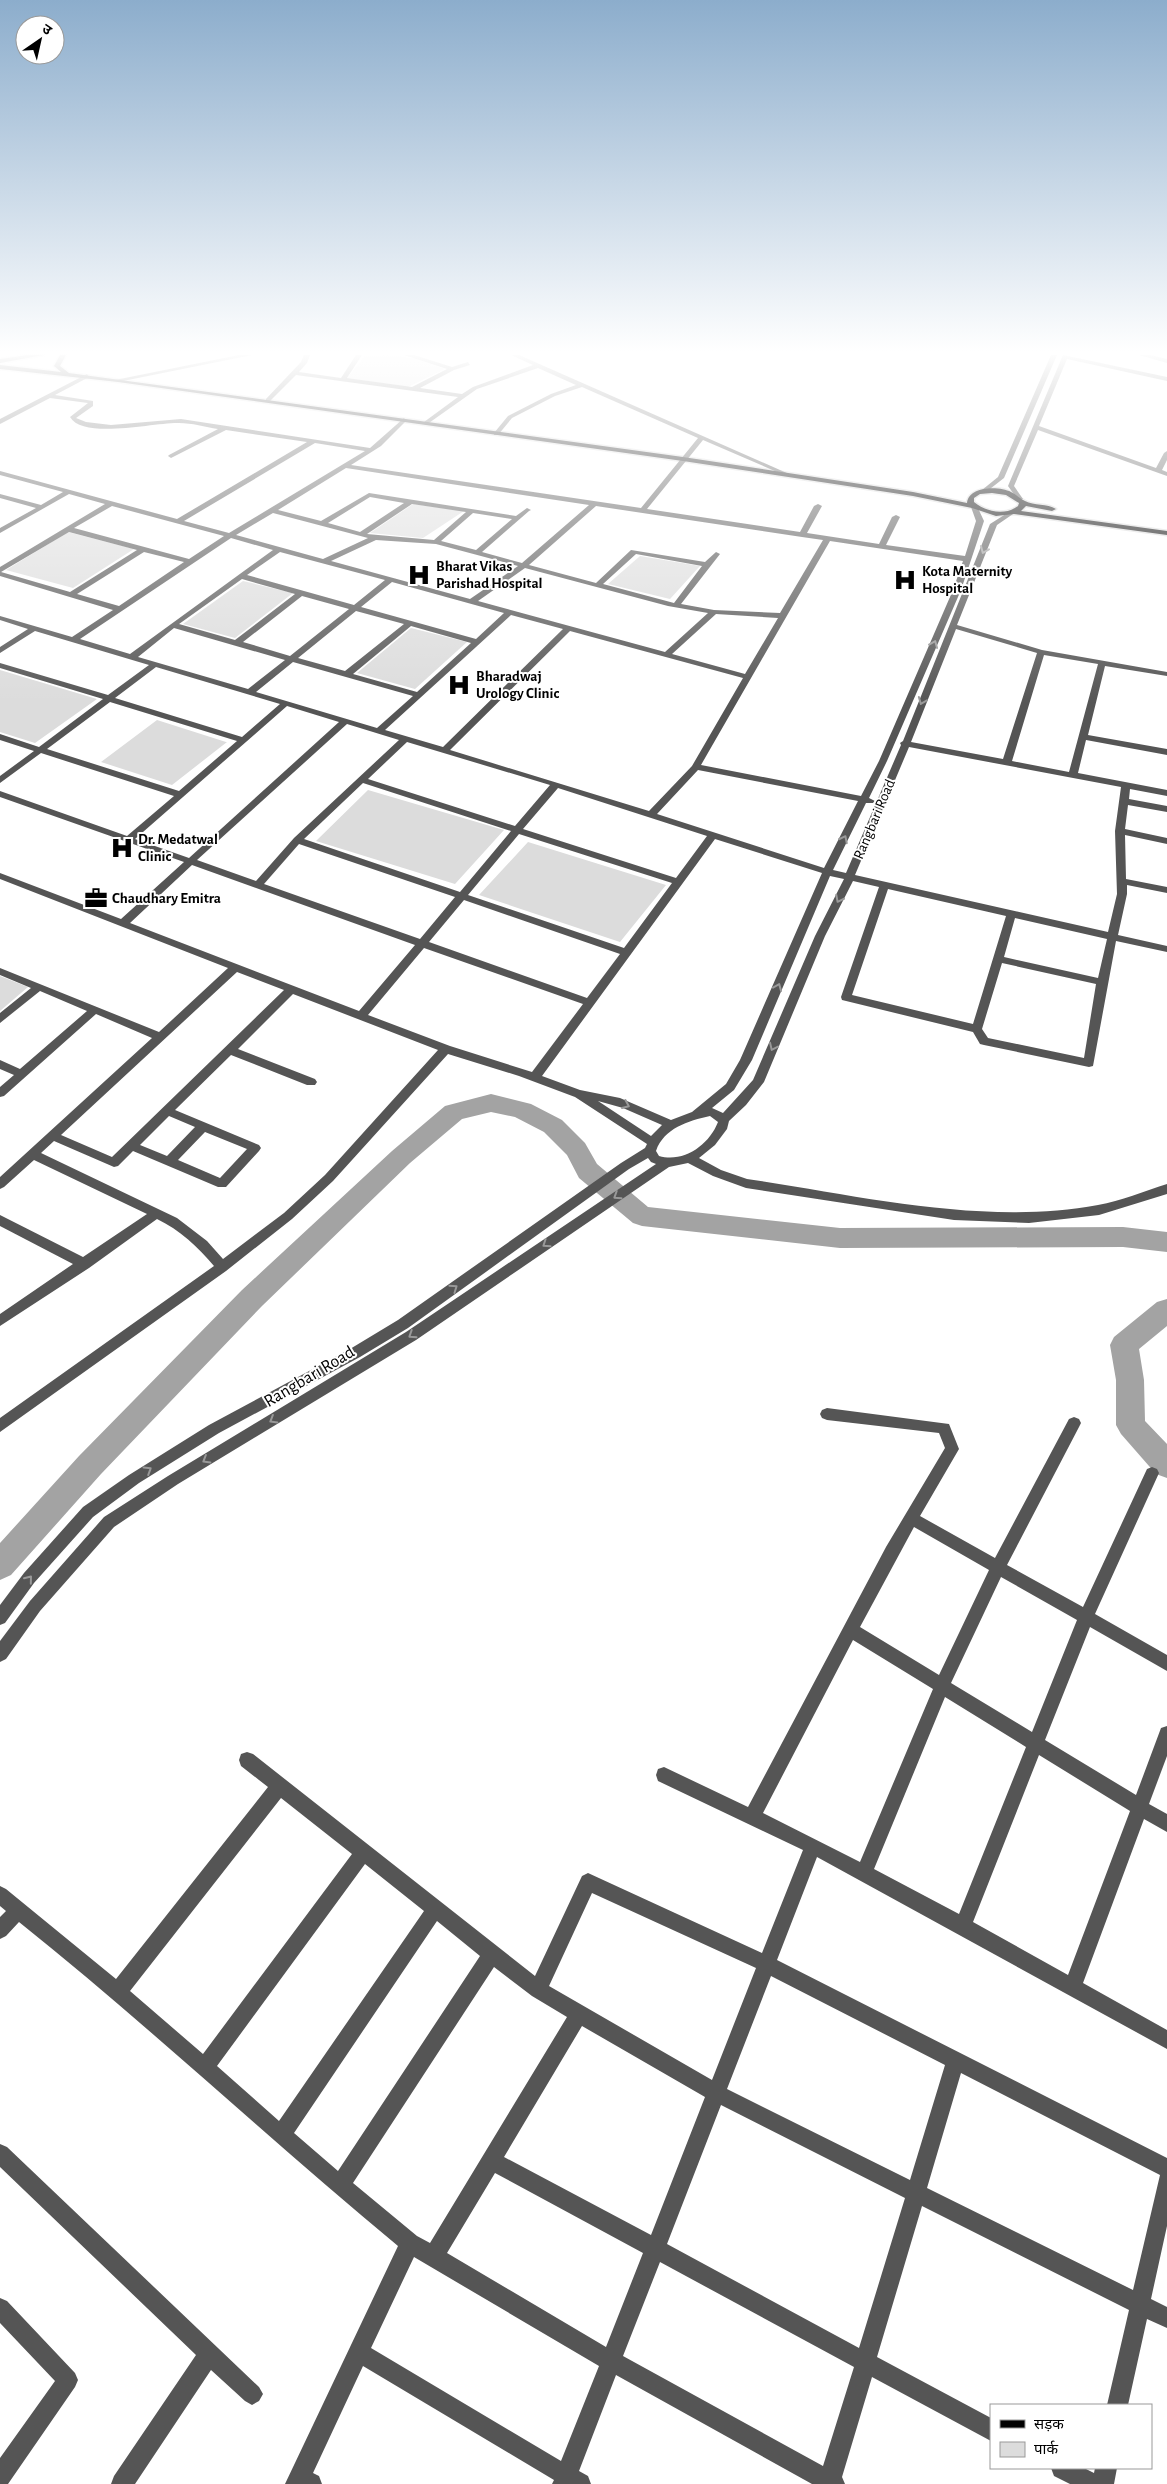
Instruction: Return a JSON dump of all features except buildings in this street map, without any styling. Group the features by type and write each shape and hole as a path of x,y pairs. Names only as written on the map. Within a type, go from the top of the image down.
{"main road":[{"path":"765,471 912,494 974,507 988,512 1013,512 1167,533"},
{"path":"1012,490 1048,508"},
{"path":"912,494 966,495 984,491 1008,493 1021,501 1048,508 1167,526"},
{"path":"966,495 974,507"},
{"path":"1013,512 1020,509 1021,501"}],"street":[{"path":"177,522 263,471"},
{"path":"75,640 190,561 338,471"},
{"path":"379,471 967,559"},
{"path":"644,510 674,471"},
{"path":"779,471 786,474"},
{"path":"984,491 1001,478 1004,471"},
{"path":"1017,471 1012,490 1021,501"},
{"path":"1158,471 1167,474"},
{"path":"0,473 748,678"},
{"path":"1001,478 1014,479"},
{"path":"0,531 68,492"},
{"path":"321,524 369,495 517,518"},
{"path":"0,496 41,507"},
{"path":"362,534 411,501"},
{"path":"471,602 524,565 595,503"},
{"path":"0,570 110,504"},
{"path":"802,535 818,506"},
{"name":"Rangbari Road","path":"0,1618 30,1578 88,1512 134,1479 266,1400 354,1353 403,1324 625,1166 651,1146 662,1130 697,1114 730,1087 746,1060 827,872 864,800 933,645 980,521 974,507"},
{"path":"272,510 375,538 436,542 597,586 676,605 714,612 783,616"},
{"path":"477,553 528,510"},
{"path":"436,542 472,511"},
{"name":"Rangbari Road","path":"690,1159 712,1141 723,1128 723,1120 742,1102 758,1082 820,936 849,878 882,803 904,743 994,524 1013,512"},
{"path":"881,547 896,517"},
{"path":"68,529 190,561"},
{"path":"322,562 375,538"},
{"path":"651,816 696,767 827,539"},
{"path":"70,594 143,549"},
{"path":"132,657 173,624 278,550"},
{"path":"597,586 634,552 707,565"},
{"path":"676,605 716,554"},
{"path":"0,574 120,609"},
{"path":"241,576 477,642"},
{"path":"250,692 390,580"},
{"path":"237,643 302,592"},
{"path":"379,731 509,612"},
{"path":"666,655 714,612"},
{"path":"0,618 556,784 827,872 884,887 1167,949"},
{"path":"347,674 411,622"},
{"path":"173,624 419,695"},
{"path":"953,626 1041,652 1167,674"},
{"path":"0,651 34,628"},
{"path":"444,751 568,628"},
{"path":"1007,762 1041,652"},
{"path":"1072,775 1102,663"},
{"path":"0,780 156,664"},
{"path":"0,665 244,740"},
{"path":"128,840 286,703"},
{"path":"123,923 345,721"},
{"path":"0,737 181,795"},
{"path":"1082,737 1167,752"},
{"path":"258,885 298,840 405,739"},
{"path":"904,743 1167,793"},
{"path":"696,767 882,803"},
{"path":"363,780 678,882"},
{"path":"361,1016 556,784"},
{"path":"884,887 846,997 977,1029 984,1041 1088,1063 1102,982 1114,937 1123,882 1120,831 1126,785"},
{"path":"0,794 588,1002"},
{"path":"1124,801 1167,809"},
{"path":"1120,831 1167,841"},
{"path":"534,1078 588,1002 713,835"},
{"path":"298,840 626,952"},
{"path":"0,876 446,1049 579,1094 651,1146 655,1159 667,1162 690,1159 717,1173 746,1184 954,1214 1029,1218 1099,1210 1167,1189"},
{"path":"1123,882 1167,890"},
{"path":"977,1029 1012,915"},
{"path":"999,959 1102,982"},
{"path":"0,1184 236,968"},
{"path":"0,971 161,1037"},
{"path":"0,1019 38,987"},
{"path":"53,1136 114,1163 292,989"},
{"path":"0,1093 94,1010"},
{"path":"0,1426 222,1267 288,1216 329,1178 446,1049"},
{"path":"230,1050 312,1082"},
{"path":"0,1064 22,1074"},
{"path":"579,1094 598,1095 620,1102 672,1125"},
{"path":"132,1146 222,1184 255,1148 167,1111"},
{"path":"697,1114 711,1112 723,1120"},
{"path":"170,1162 203,1126"},
{"path":"34,1154 173,1220 203,1244 222,1267"},
{"name":"Rangbari Road","path":"0,1654 35,1606 109,1522 411,1336 667,1162"},
{"path":"1,1320 157,1214"},
{"path":"0,1220 85,1264"},
{"path":"752,1816 911,1518 952,1449 944,1428 826,1414"},
{"path":"864,1873 942,1686 998,1568 1074,1423"},
{"path":"963,1926 1086,1617 1152,1474"},
{"path":"911,1518 1167,1663"},
{"path":"850,1630 1167,1824"},
{"path":"1073,1987 1167,1734"},
{"path":"247,1760 538,1990 716,2093 1167,2318"},
{"path":"664,1775 813,1846 963,1926 1167,2040"},
{"path":"117,1992 280,1786"},
{"path":"359,2352 570,2481 611,2361 813,1846"},
{"path":"204,2068 364,1852"},
{"path":"538,1990 588,1882 767,1964 1167,2168"},
{"path":"0,1895 117,1992 280,2134 410,2243 611,2361 831,2483 956,2060"},
{"path":"280,2134 435,1909"},
{"path":"0,1930 18,1910"},
{"path":"340,2185 492,1954"},
{"path":"433,2257 579,2014"},
{"path":"0,2154 252,2394"},
{"path":"491,2160 990,2429"},
{"path":"1118,2404 1167,2180"},
{"path":"302,2482 359,2352 410,2243"},
{"path":"0,2308 68,2380 0,2477"},
{"path":"122,2484 210,2353"},
{"path":"1064,2469 1092,2484"},
{"path":"1103,2484 1106,2469"}],"green space":[{"path":"413,504 464,511 423,538 370,533"},
{"path":"68,532 134,549 73,588 6,570"},
{"path":"640,556 700,566 670,599 608,584"},
{"path":"243,581 293,593 235,638 183,624"},
{"path":"411,628 467,642 415,689 357,673"},
{"path":"0,670 97,699 35,743 0,732"},
{"path":"157,720 227,742 172,785 101,762"},
{"path":"368,790 504,830 455,884 316,841"},
{"path":"528,842 666,885 620,942 479,895"},
{"path":"0,976 28,987 0,1011"}],"waterway":[{"path":"0,1565 90,1465 252,1298 401,1157 454,1112 491,1103 522,1110 553,1126 576,1149 588,1171 642,1216 840,1238 967,1236 1123,1237 1167,1242"},
{"path":"1167,1310 1124,1345 1130,1380 1131,1425 1167,1465"}],"place":[{"name":"Bharat Vikas Parishad Hospital","path":"419,575"},
{"name":"Kota Maternity Hospital","path":"905,580"},
{"name":"Bharadwaj Urology Clinic","path":"459,685"},
{"name":"Dr. Medatwal Clinic","path":"122,848"},
{"name":"Chaudhary Emitra","path":"96,898"}]}
